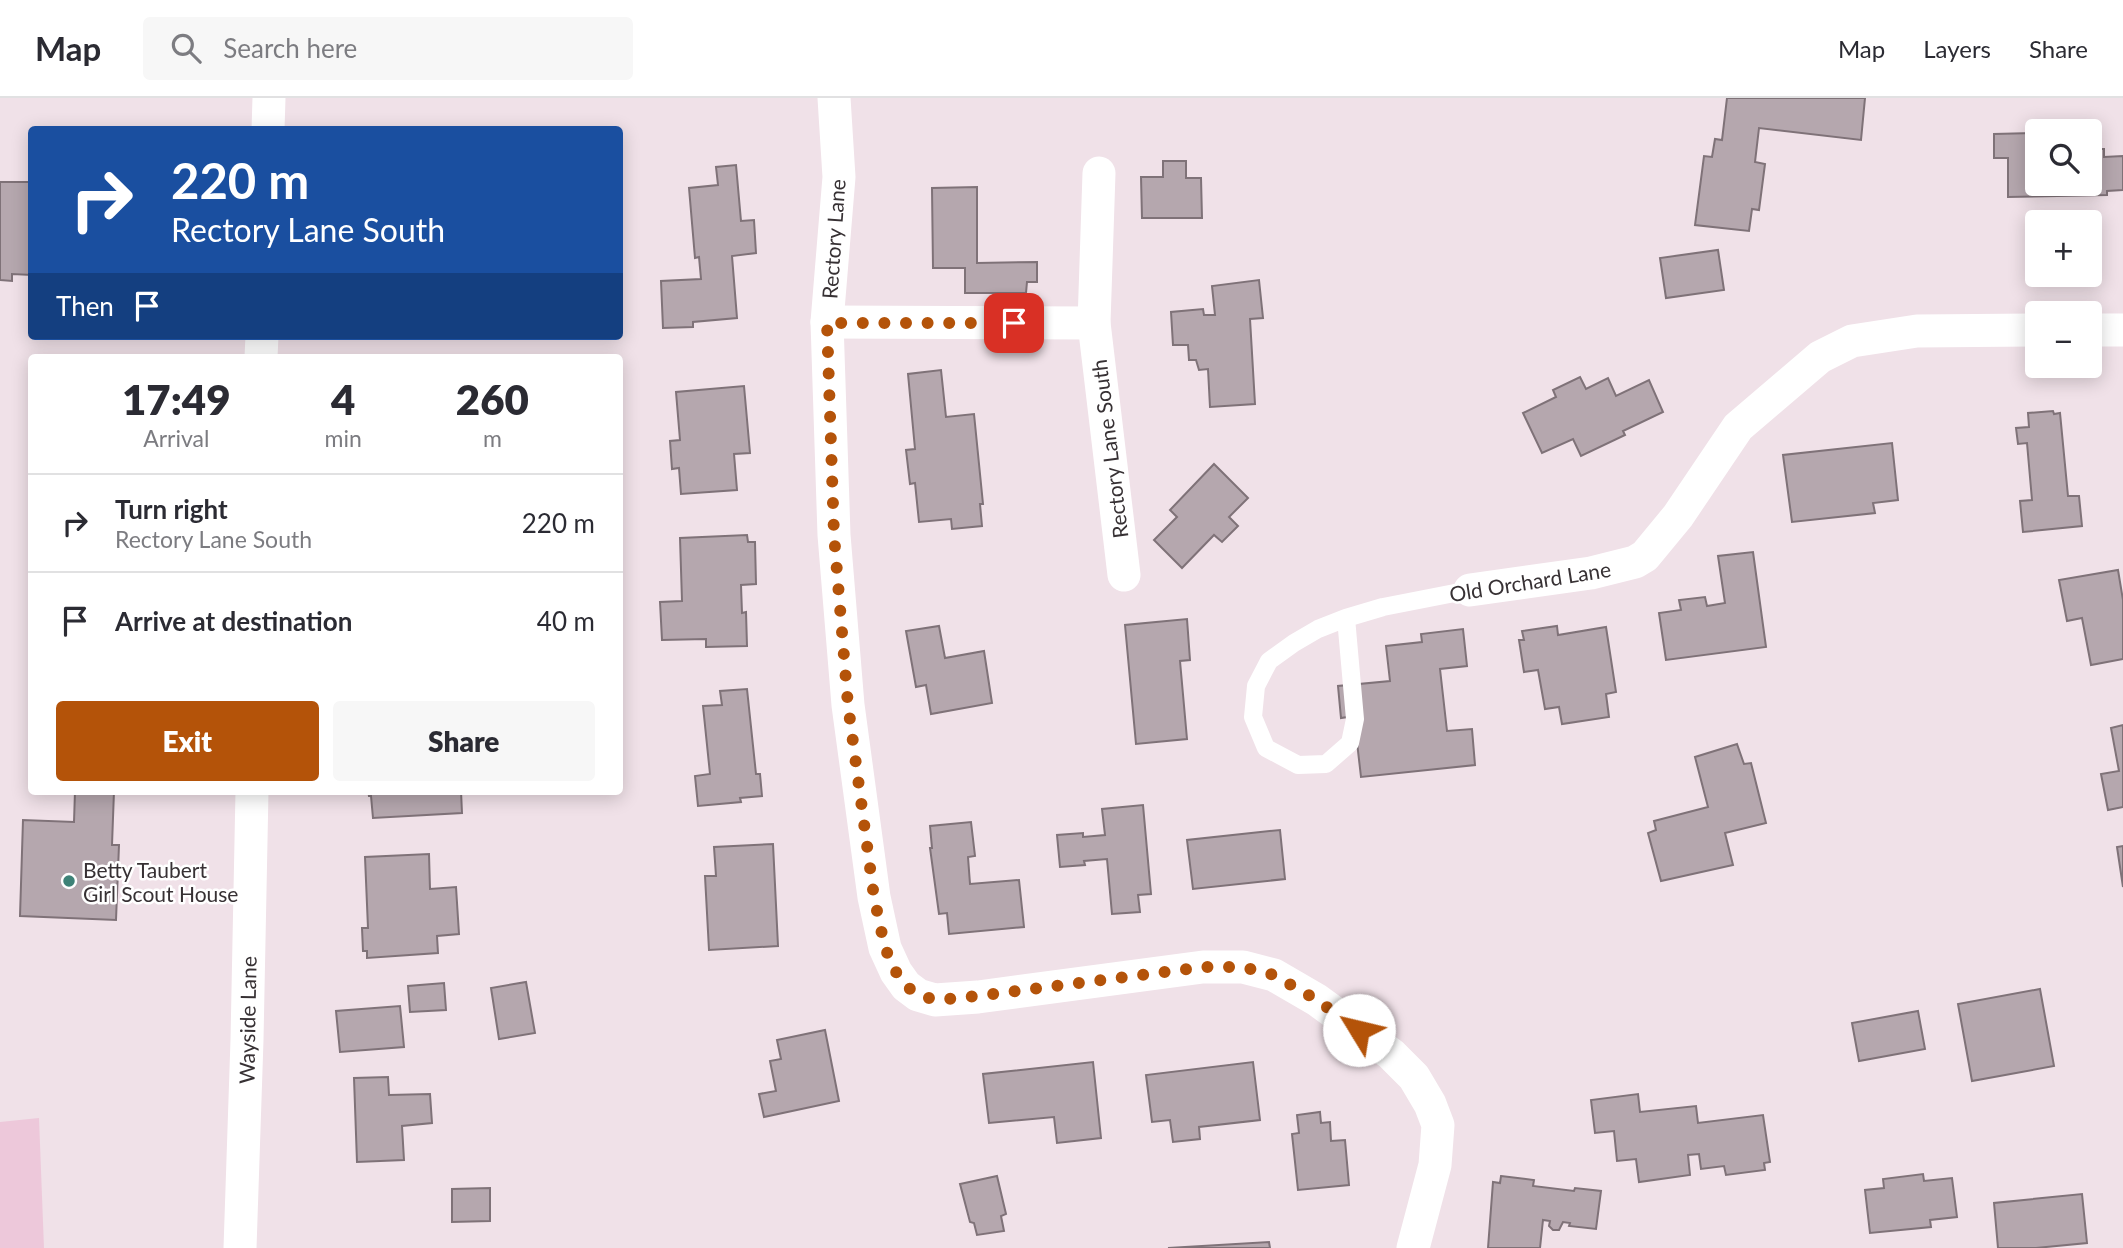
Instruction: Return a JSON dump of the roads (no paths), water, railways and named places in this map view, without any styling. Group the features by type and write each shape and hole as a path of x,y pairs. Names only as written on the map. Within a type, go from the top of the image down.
{"street":[{"path":"268,126 269,98"},
{"name":"Rectory Lane","path":"834,98 839,177 827,323 834,535 848,705 874,897 885,948 896,972 906,986 918,995 936,1000 1203,967 1243,967 1274,975 1317,1000 1391,1054 1414,1077 1430,1104 1438,1125 1435,1165 1413,1248"},
{"name":"Rectory Lane South","path":"1099,173 1094,323 1124,575"},
{"path":"827,323 1094,323"},
{"name":"Old Orchard Lane","path":"1470,590 1591,573 1635,562 1645,556 1678,516 1738,427 1820,357 1852,341 1917,331 2025,330"},
{"path":"2102,330 2123,330"},
{"name":"Wayside Lane","path":"240,1248 252,795"}],"lane":[{"name":"Old Orchard Lane","path":"1346,618 1355,719 1350,743 1326,764 1298,765 1266,748 1253,717 1256,686 1269,661 1318,629 1346,618 1383,607 1470,590"}],"place":[{"name":"Betty Taubert Girl Scout House","path":"69,881"}]}
